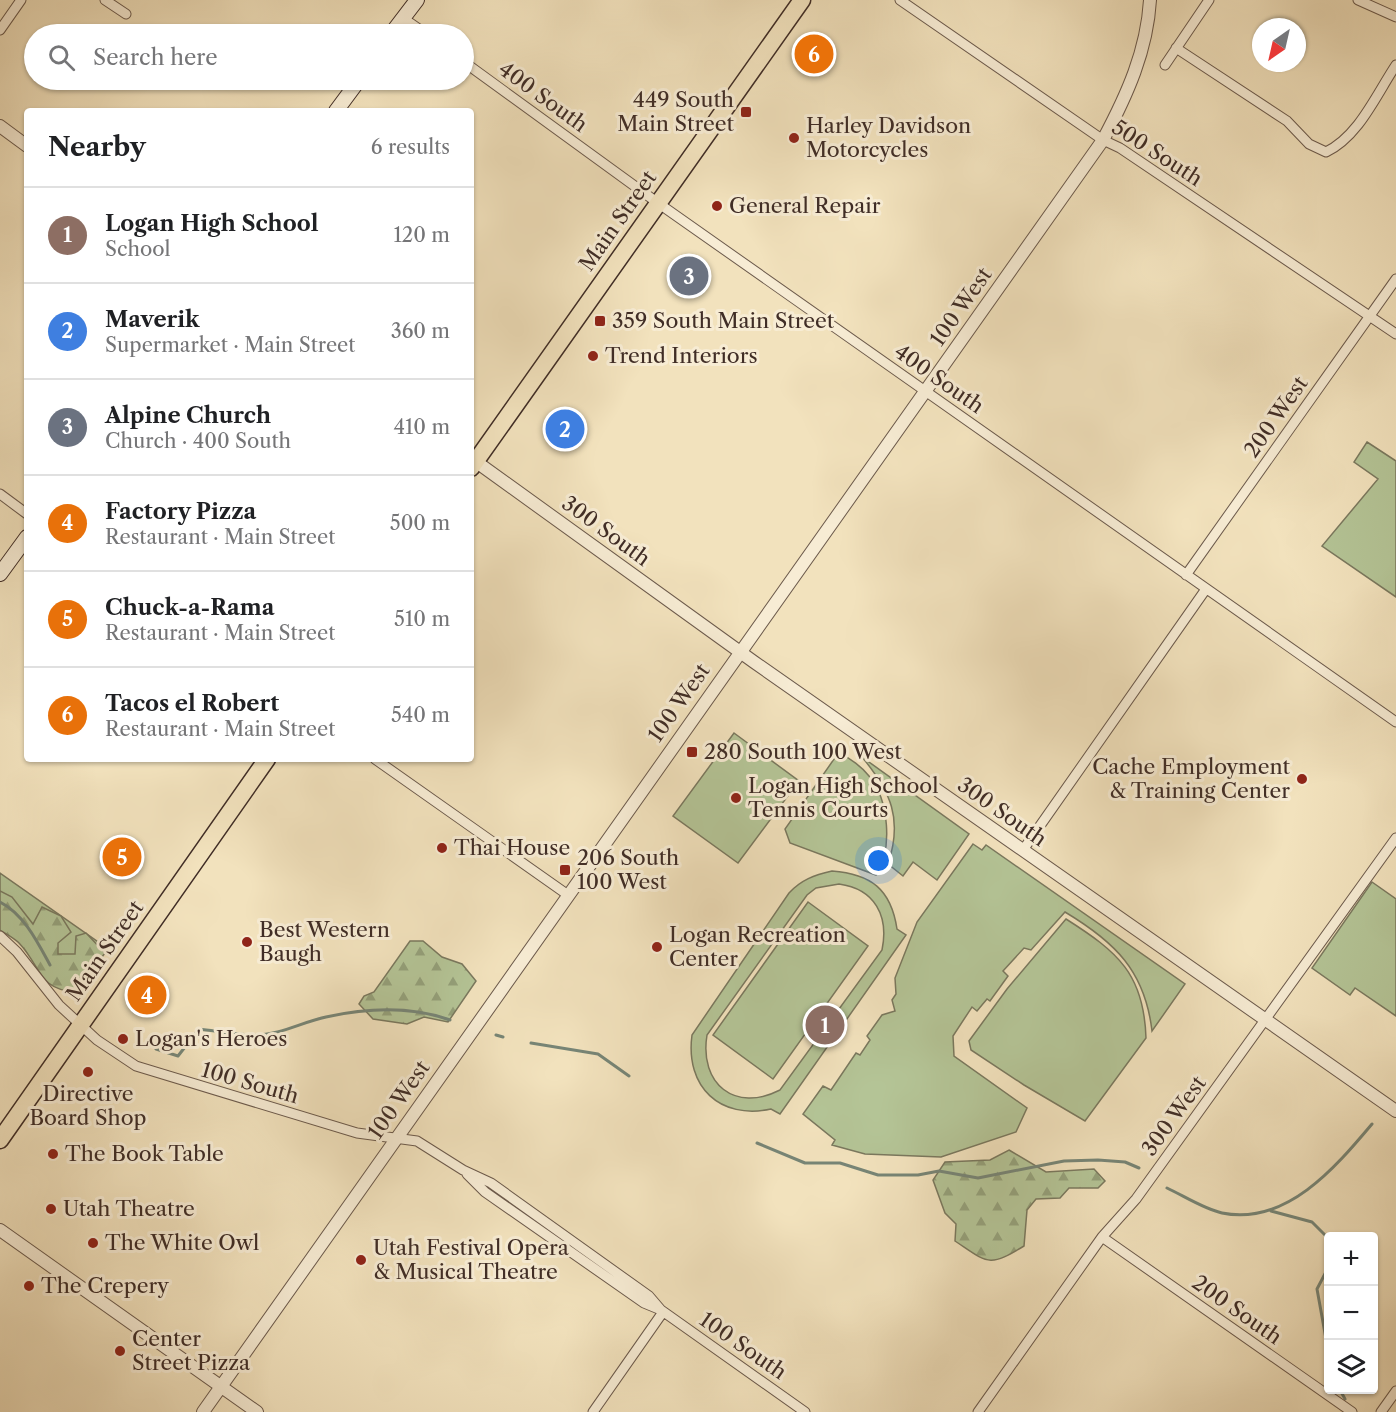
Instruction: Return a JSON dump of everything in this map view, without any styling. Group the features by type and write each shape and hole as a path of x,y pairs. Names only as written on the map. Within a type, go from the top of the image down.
{"highway":[{"name":"Main Street","path":"474,460 802,0"},
{"name":"Main Street","path":"0,1140 265,762"}],"main road":[{"path":"398,24 417,0"},
{"path":"338,108 352,90"},
{"path":"0,574 24,541"}],"street":[{"path":"0,30 21,0"},
{"path":"105,0 126,14"},
{"name":"500 South","path":"900,0 1103,140 1120,148 1396,334"},
{"name":"100 West","path":"203,1412 739,651 1103,140 1143,54 1150,0"},
{"path":"1165,65 1209,0"},
{"path":"1358,0 1396,17"},
{"path":"403,18 412,24"},
{"path":"1176,48 1287,121 1310,144 1326,152 1341,145 1353,131 1396,65"},
{"name":"400 South","path":"474,69 658,203 1396,722"},
{"path":"0,126 24,144"},
{"name":"200 West","path":"1186,575 1396,279"},
{"name":"300 South","path":"474,464 1396,1111"},
{"path":"0,494 24,511"},
{"path":"1023,850 1206,589"},
{"path":"379,762 568,895"},
{"name":"300 West","path":"978,1412 1102,1238 1136,1199 1396,838"},
{"name":"100 South","path":"0,936 17,952 46,993 80,1026 136,1066 357,1133 417,1141 428,1146 464,1170 484,1192 644,1303 662,1311 805,1412"},
{"path":"0,1230 256,1412"},
{"name":"200 South","path":"1102,1238 1352,1412"},
{"path":"593,1412 662,1311"},
{"path":"1381,1412 1396,1391"}],"green space":[{"path":"1367,442 1396,461 1396,597 1322,546 1378,479 1354,462"},
{"name":"Logan High School Tennis Courts","path":"734,733 799,781 738,863 673,816"},
{"path":"839,752 866,772 881,798 887,839 885,852 876,875 790,843 785,829"},
{"path":"862,757 969,834 937,880 913,862 903,876 888,864 894,833 892,807 880,782"},
{"path":"973,844 982,850 986,845 1185,984 1152,1031 1142,991 1125,960 1099,935 1065,912 1031,950 1024,948 1003,971 1008,976 990,1001 987,999 977,1011 972,1007 953,1036 954,1056 1027,1108 1016,1132 941,1157 865,1154 832,1145 835,1140 803,1114 823,1086 831,1090 856,1053 860,1055 870,1040 867,1036 882,1015 895,1011 892,1000 896,994 895,978 917,922"},
{"path":"832,871 858,876 877,886 890,903 897,929 906,935 780,1114 771,1109 753,1111 722,1104 710,1096 700,1084 691,1054 692,1035 789,893 803,881","holes":["839,884 862,892 877,906 883,926 882,950 780,1090 764,1096 748,1098 735,1096 724,1090 715,1080 709,1068 706,1052 707,1035 807,895 816,888"]},
{"path":"0,873 101,944 69,988 0,923"},
{"path":"1372,882 1396,899 1396,1016 1355,988 1350,995 1312,968"},
{"path":"0,891 12,897 33,924 42,907 61,916 71,932 58,943 58,954 75,954 76,936 86,933 105,953 76,992 54,987 47,982 19,943 0,930"},
{"path":"808,902 868,946 773,1079 713,1035"},
{"path":"1066,919 1114,954 1125,967 1134,981 1144,1016 1146,1038 1085,1121 971,1050 969,1041 1007,989"},
{"path":"410,941 423,941 442,957 462,964 476,981 448,1022 424,1017 407,1024 373,1019 359,1004 364,996 374,992"},
{"path":"1009,1150 1046,1172 1094,1169 1105,1181 1098,1188 1069,1188 1060,1198 1036,1199 1027,1210 1024,1246 1003,1258 988,1260 955,1241 956,1224 945,1213 933,1180 945,1162 990,1160"}],"waterway":[{"path":"0,902 9,907 23,921 50,965"},
{"path":"156,1049 178,1056 199,1029 255,1035 282,1031 326,1017 373,1010 420,1012 450,1020"},
{"path":"496,1035 503,1037"},
{"path":"531,1043 598,1054 629,1076"},
{"path":"1167,1188 1222,1213 1245,1215 1267,1211 1307,1190 1342,1158 1372,1124"},
{"path":"757,1143 805,1163 840,1163 878,1175 918,1175 939,1171 978,1178 1064,1161 1098,1160 1125,1162 1139,1168"},
{"path":"1271,1211 1312,1222 1324,1234"},
{"path":"1324,1276 1317,1289 1326,1340"},
{"path":"1342,1394 1345,1399"}],"place":[{"name":"Tacos el Robert","path":"814,54"},
{"name":"449 South Main Street","path":"746,112"},
{"name":"Harley Davidson Motorcycles","path":"794,138"},
{"name":"General Repair","path":"717,206"},
{"name":"Alpine Church","path":"689,276"},
{"name":"359 South Main Street","path":"600,321"},
{"name":"Trend Interiors","path":"593,356"},
{"name":"Maverik","path":"565,429"},
{"name":"280 South 100 West","path":"692,752"},
{"name":"Cache Employment & Training Center","path":"1302,779"},
{"name":"Logan High School Tennis Courts","path":"736,798"},
{"name":"Thai House","path":"442,848"},
{"name":"Chuck-a-Rama","path":"122,857"},
{"name":"206 South 100 West","path":"565,870"},
{"name":"Best Western Baugh","path":"247,942"},
{"name":"Logan Recreation Center","path":"657,947"},
{"name":"Factory Pizza","path":"147,995"},
{"name":"Logan High School","path":"825,1025"},
{"name":"Logan's Heroes","path":"123,1039"},
{"name":"Directive Board Shop","path":"88,1072"},
{"name":"The Book Table","path":"53,1154"},
{"name":"Utah Theatre","path":"51,1209"},
{"name":"The White Owl","path":"93,1243"},
{"name":"Utah Festival Opera & Musical Theatre","path":"361,1260"},
{"name":"The Crepery","path":"29,1286"},
{"name":"Center Street Pizza","path":"120,1351"}]}
